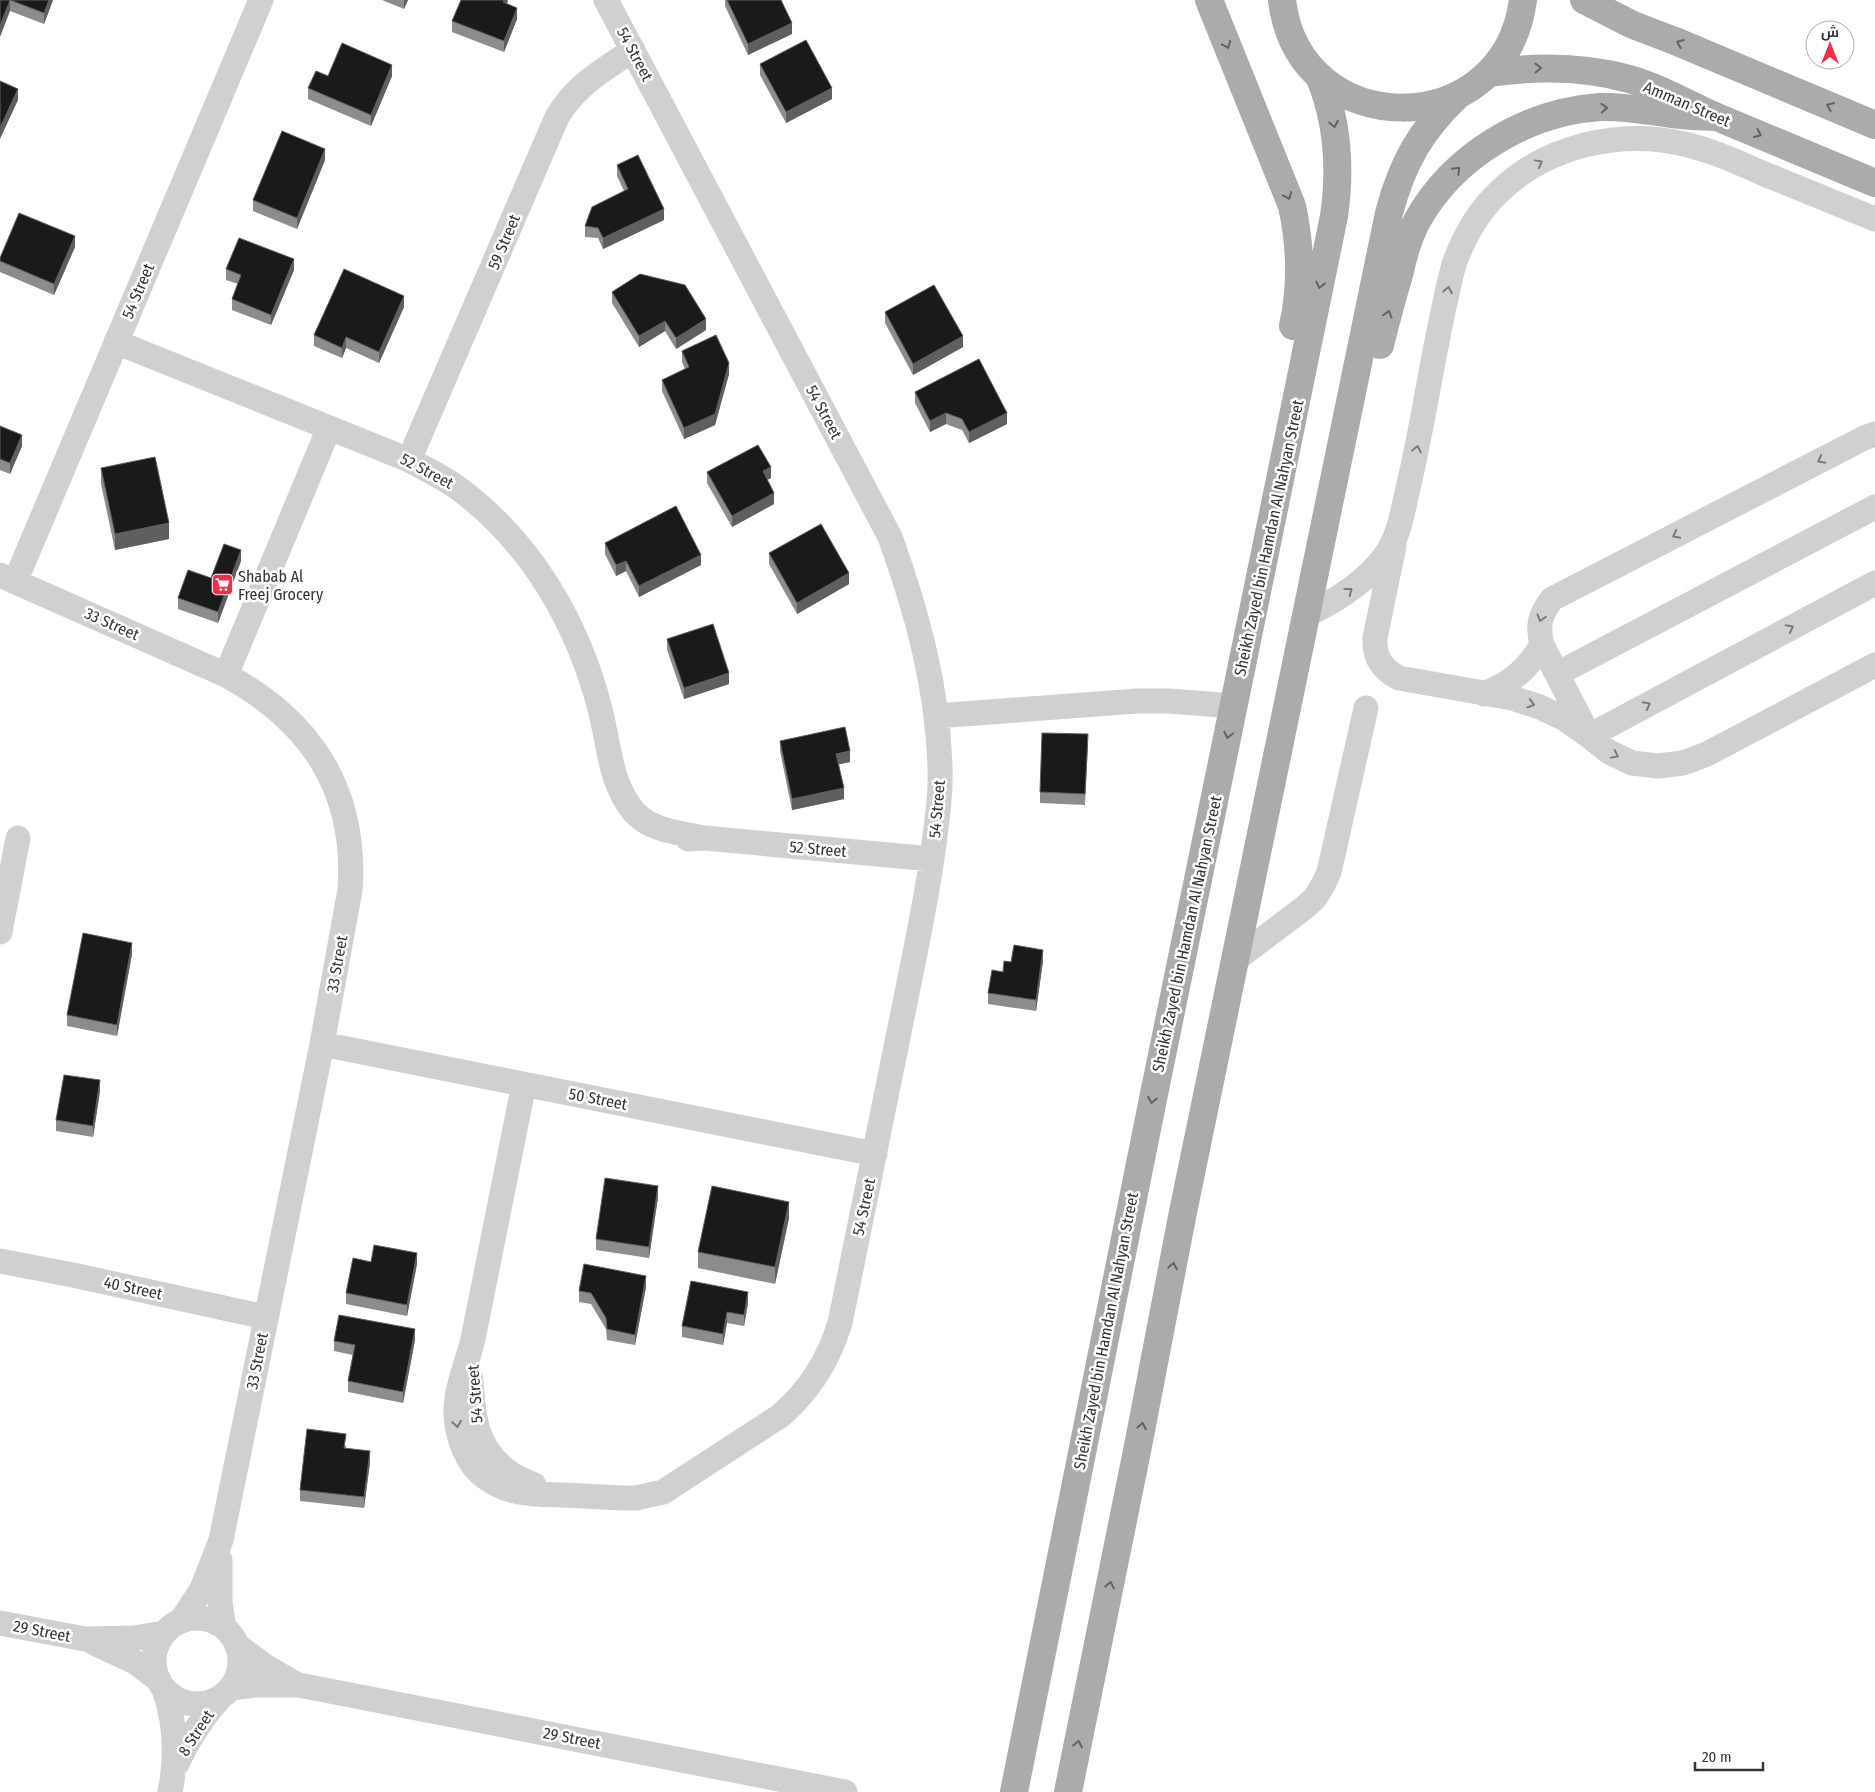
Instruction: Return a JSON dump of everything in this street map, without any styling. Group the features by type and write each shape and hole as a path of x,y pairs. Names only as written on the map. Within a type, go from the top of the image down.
{"main road":[{"path":"1209,0 1292,206 1300,261 1300,288 1284,367 1284,378 1285,388 1295,406"},
{"path":"1282,0 1284,18 1298,51 1320,78 1351,98 1386,108 1423,108 1457,96"},
{"path":"1068,1792 1235,960 1395,189 1414,146 1441,111 1457,96 1489,73 1508,48 1520,18 1522,0"},
{"path":"1584,0 1633,25 1675,40 1875,125"},
{"name":"Amman Street","path":"1489,73 1524,68 1560,68 1595,72 1630,80 1875,183"},
{"name":"Sheikh Zayed bin Hamdan Al Nahyan Street","path":"1014,1792 1152,1099 1338,191 1337,140 1328,98 1320,78"},
{"path":"1354,388 1374,364 1406,247 1417,221 1436,192 1460,166 1488,145 1519,128 1575,111 1600,107 1624,107 1671,114 1717,117"}],"street":[{"name":"54 Street","path":"8,578 116,342 261,0"},
{"name":"54 Street","path":"524,1084 473,1342 471,1375 474,1420 484,1446 501,1466 510,1474 554,1495 636,1498 662,1492 780,1416 794,1404 817,1376 834,1341 875,1154 932,859 938,810 940,771 936,716 929,668 919,624 890,537 606,0"},
{"name":"59 Street","path":"409,460 557,117 573,94 584,83 632,50"},
{"path":"1875,219 1705,149 1660,140 1636,138 1593,143 1552,156 1527,170 1500,191 1473,224 1462,243 1454,264 1417,449 1396,537 1374,647 1382,665 1388,672 1399,678 1512,698 1540,707 1566,719 1609,752 1632,763 1658,766 1683,764 1715,750 1875,665"},
{"name":"52 Street","path":"116,342 409,460 438,475 478,504 503,527 531,560 570,624 592,680 620,790 636,814 643,820 658,828 704,838 932,859"},
{"path":"226,675 329,428"},
{"path":"1589,736 1542,645 1538,633 1539,621 1544,609 1552,599 1875,434"},
{"path":"1557,674 1875,508"},
{"path":"1306,615 1342,596 1358,584 1386,556 1396,537"},
{"name":"33 Street","path":"8,578 249,687 269,702 304,738 332,779 346,819 352,865 350,890 322,1044 221,1540 202,1589 173,1627"},
{"path":"1589,736 1875,583"},
{"path":"1484,694 1502,686 1518,675 1531,662 1542,645"},
{"path":"936,716 1136,701 1234,706"},
{"path":"1235,960 1304,908 1323,885 1329,872 1366,708"},
{"path":"0,932 18,838"},
{"name":"50 Street","path":"322,1044 875,1154"},
{"name":"40 Street","path":"0,1261 83,1277 265,1317"},
{"name":"33 Street","path":"221,1540 220,1603 231,1637"},
{"path":"192,1618 204,1618 214,1622 231,1637 240,1658 239,1670 225,1693 208,1702 196,1704 183,1702 172,1696 162,1685 154,1668 154,1654 158,1642 173,1627 192,1618"},
{"name":"29 Street","path":"0,1623 85,1640 135,1662 162,1685"},
{"name":"29 Street","path":"85,1640 134,1638 173,1627"},
{"name":"29 Street","path":"231,1637 265,1666 299,1685"},
{"name":"8 Street","path":"162,1685 173,1720 172,1780"},
{"name":"29 Street","path":"225,1693 254,1685 299,1685 845,1792"},
{"name":"8 Street","path":"172,1780 190,1737 204,1716 225,1693"}],"building":[{"path":"0,0 10,0 0,26"},
{"path":"10,0 49,0 44,13"},
{"path":"461,0 504,0 503,2 517,8 504,41 452,21"},
{"path":"727,0 781,0 792,23 748,44"},
{"path":"806,40 832,88 786,112 760,64"},
{"path":"342,43 392,65 371,115 308,88 316,71 328,76"},
{"path":"0,81 18,89 0,128"},
{"path":"282,131 325,149 297,218 253,200"},
{"path":"638,155 664,209 603,238 598,228 585,226 592,207 628,189 617,165"},
{"path":"19,213 75,236 54,284 0,261"},
{"path":"239,238 294,259 271,315 232,299 241,275 226,269"},
{"path":"344,269 404,296 379,352 346,337 342,348 314,335"},
{"path":"640,274 685,285 706,319 676,338 665,321 639,336 612,292"},
{"path":"934,285 963,336 913,364 885,312"},
{"path":"716,335 729,363 715,414 684,428 662,380 689,367 682,351"},
{"path":"979,359 1007,413 969,432 962,419 946,413 930,421 915,392"},
{"path":"0,426 22,435 10,463 0,459"},
{"path":"758,445 771,467 763,471 774,493 732,516 707,472"},
{"path":"155,457 169,523 115,534 101,468"},
{"path":"676,506 701,555 639,586 626,561 616,565 605,543"},
{"path":"821,524 849,573 797,603 769,553"},
{"name":"Shabab Al Freej Grocery","path":"224,544 241,550 218,612 178,598 188,570 211,578"},
{"path":"713,624 729,673 684,688 667,639"},
{"path":"845,727 850,751 836,754 844,788 792,799 780,741"},
{"path":"1042,733 1088,734 1085,794 1040,792"},
{"path":"83,933 132,943 117,1025 67,1015"},
{"path":"1014,945 1043,950 1036,1000 988,993 992,970 1003,972 1004,961 1011,962"},
{"path":"64,1075 100,1080 93,1126 56,1120"},
{"path":"605,1178 658,1186 649,1247 596,1239"},
{"path":"712,1186 789,1202 775,1267 698,1252"},
{"path":"374,1245 417,1253 407,1305 346,1293 353,1258 371,1262"},
{"path":"584,1264 646,1276 635,1335 607,1329 606,1318 591,1293 579,1291"},
{"path":"691,1281 748,1292 744,1315 727,1312 723,1334 682,1326"},
{"path":"339,1315 415,1329 403,1392 348,1381 355,1345 334,1341"},
{"path":"307,1429 346,1434 344,1448 370,1451 364,1497 300,1490"}],"place":[{"name":"Shabab Al Freej Grocery","path":"222,585"}]}
